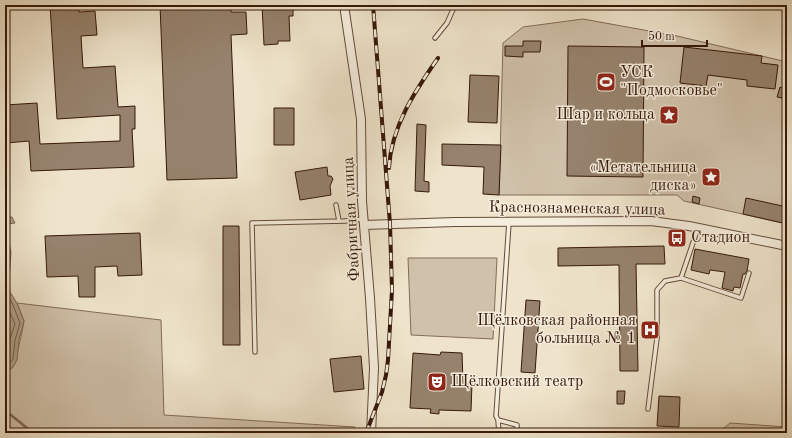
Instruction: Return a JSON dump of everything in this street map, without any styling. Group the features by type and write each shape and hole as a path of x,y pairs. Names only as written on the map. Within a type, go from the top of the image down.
{"street":[{"name":"Фабричная улица","path":"344,5 361,119 364,222 374,368 371,433"},
{"name":"Краснознаменская улица","path":"364,222 651,221 698,228 787,246"}],"lane":[{"path":"435,38 448,23 455,5"},
{"path":"336,205 339,221"},
{"path":"499,433 498,420 496,416 497,387 509,221"},
{"path":"255,352 252,222 364,222"},
{"path":"681,278 698,228"},
{"path":"648,410 657,338 657,290 665,281 681,278 741,298 749,273"},
{"path":"498,420 517,425 517,433"}],"shaded area":[{"path":"583,19 677,36 787,62 787,224 684,201 677,195 499,195 503,43 523,27"},
{"path":"408,258 497,258 493,339 411,335"},
{"path":"17,303 161,320 164,415 355,427 354,433 5,433 5,373 14,365 24,321"},
{"path":"730,423 787,427 787,433 718,433"}],"water":[{"path":"5,214 8,217 12,217 15,223 9,224 7,234 11,252 9,279 10,292 17,303 24,321 19,340 17,360 13,367 5,373"}],"building":[{"path":"50,5 79,5 79,12 95,11 97,35 81,36 83,68 115,66 118,107 135,106 135,129 132,129 134,167 31,171 29,141 6,143 5,105 37,103 40,144 120,141 120,115 57,119"},
{"path":"160,5 231,5 231,12 246,12 247,34 231,35 237,178 167,180"},
{"path":"262,5 293,5 293,16 289,16 290,41 278,41 278,44 264,45"},
{"path":"523,41 541,41 540,52 523,52 523,57 505,56 505,46 523,46"},
{"name":"УСК \"Подмосковье\"","path":"568,46 644,47 643,177 567,176"},
{"path":"684,47 762,56 761,63 778,65 775,89 747,86 747,80 708,75 706,86 680,83"},
{"path":"470,75 499,76 497,123 468,122"},
{"path":"780,87 787,89 787,99 777,97"},
{"path":"274,108 294,108 294,145 274,145"},
{"path":"417,124 426,125 424,181 429,182 429,192 415,191"},
{"path":"442,144 501,145 499,195 483,194 484,167 442,165"},
{"path":"327,167 328,176 331,176 333,179 330,186 331,195 300,200 295,172"},
{"path":"693,196 700,198 699,204 692,202"},
{"path":"746,198 787,207 787,224 743,214"},
{"path":"223,226 239,226 240,345 223,345"},
{"path":"140,233 142,275 118,276 117,266 95,267 95,297 79,297 78,276 47,277 45,236"},
{"path":"664,246 665,264 636,264 638,371 620,371 619,265 558,266 558,248"},
{"path":"695,249 749,259 747,271 743,274 740,288 734,287 733,291 722,288 725,272 710,270 709,274 691,270"},
{"path":"526,300 540,301 535,373 521,372"},
{"name":"Щёлковский театр","path":"441,352 462,353 463,382 472,383 471,411 439,410 439,414 430,413 431,409 410,408 413,353 440,355"},
{"path":"361,356 364,389 334,392 330,359"},
{"path":"617,391 625,391 624,404 617,404"},
{"path":"659,396 680,397 679,427 657,426"}],"waterway":[{"path":"5,412 33,433"}],"railway":[{"path":"366,433 382,392 386,375 392,290 390,224 373,5"},
{"path":"389,168 394,138 399,124 413,96 438,58"}],"place":[{"name":"УСК \"Подмосковье\"","path":"606,82"},
{"name":"Шар и кольца","path":"669,115"},
{"name":"«Метательница диска»","path":"711,177"},
{"name":"Стадион","path":"677,238"},
{"name":"Щёлковская районная больница № 1","path":"650,330"},
{"name":"Щёлковский театр","path":"437,382"}]}
